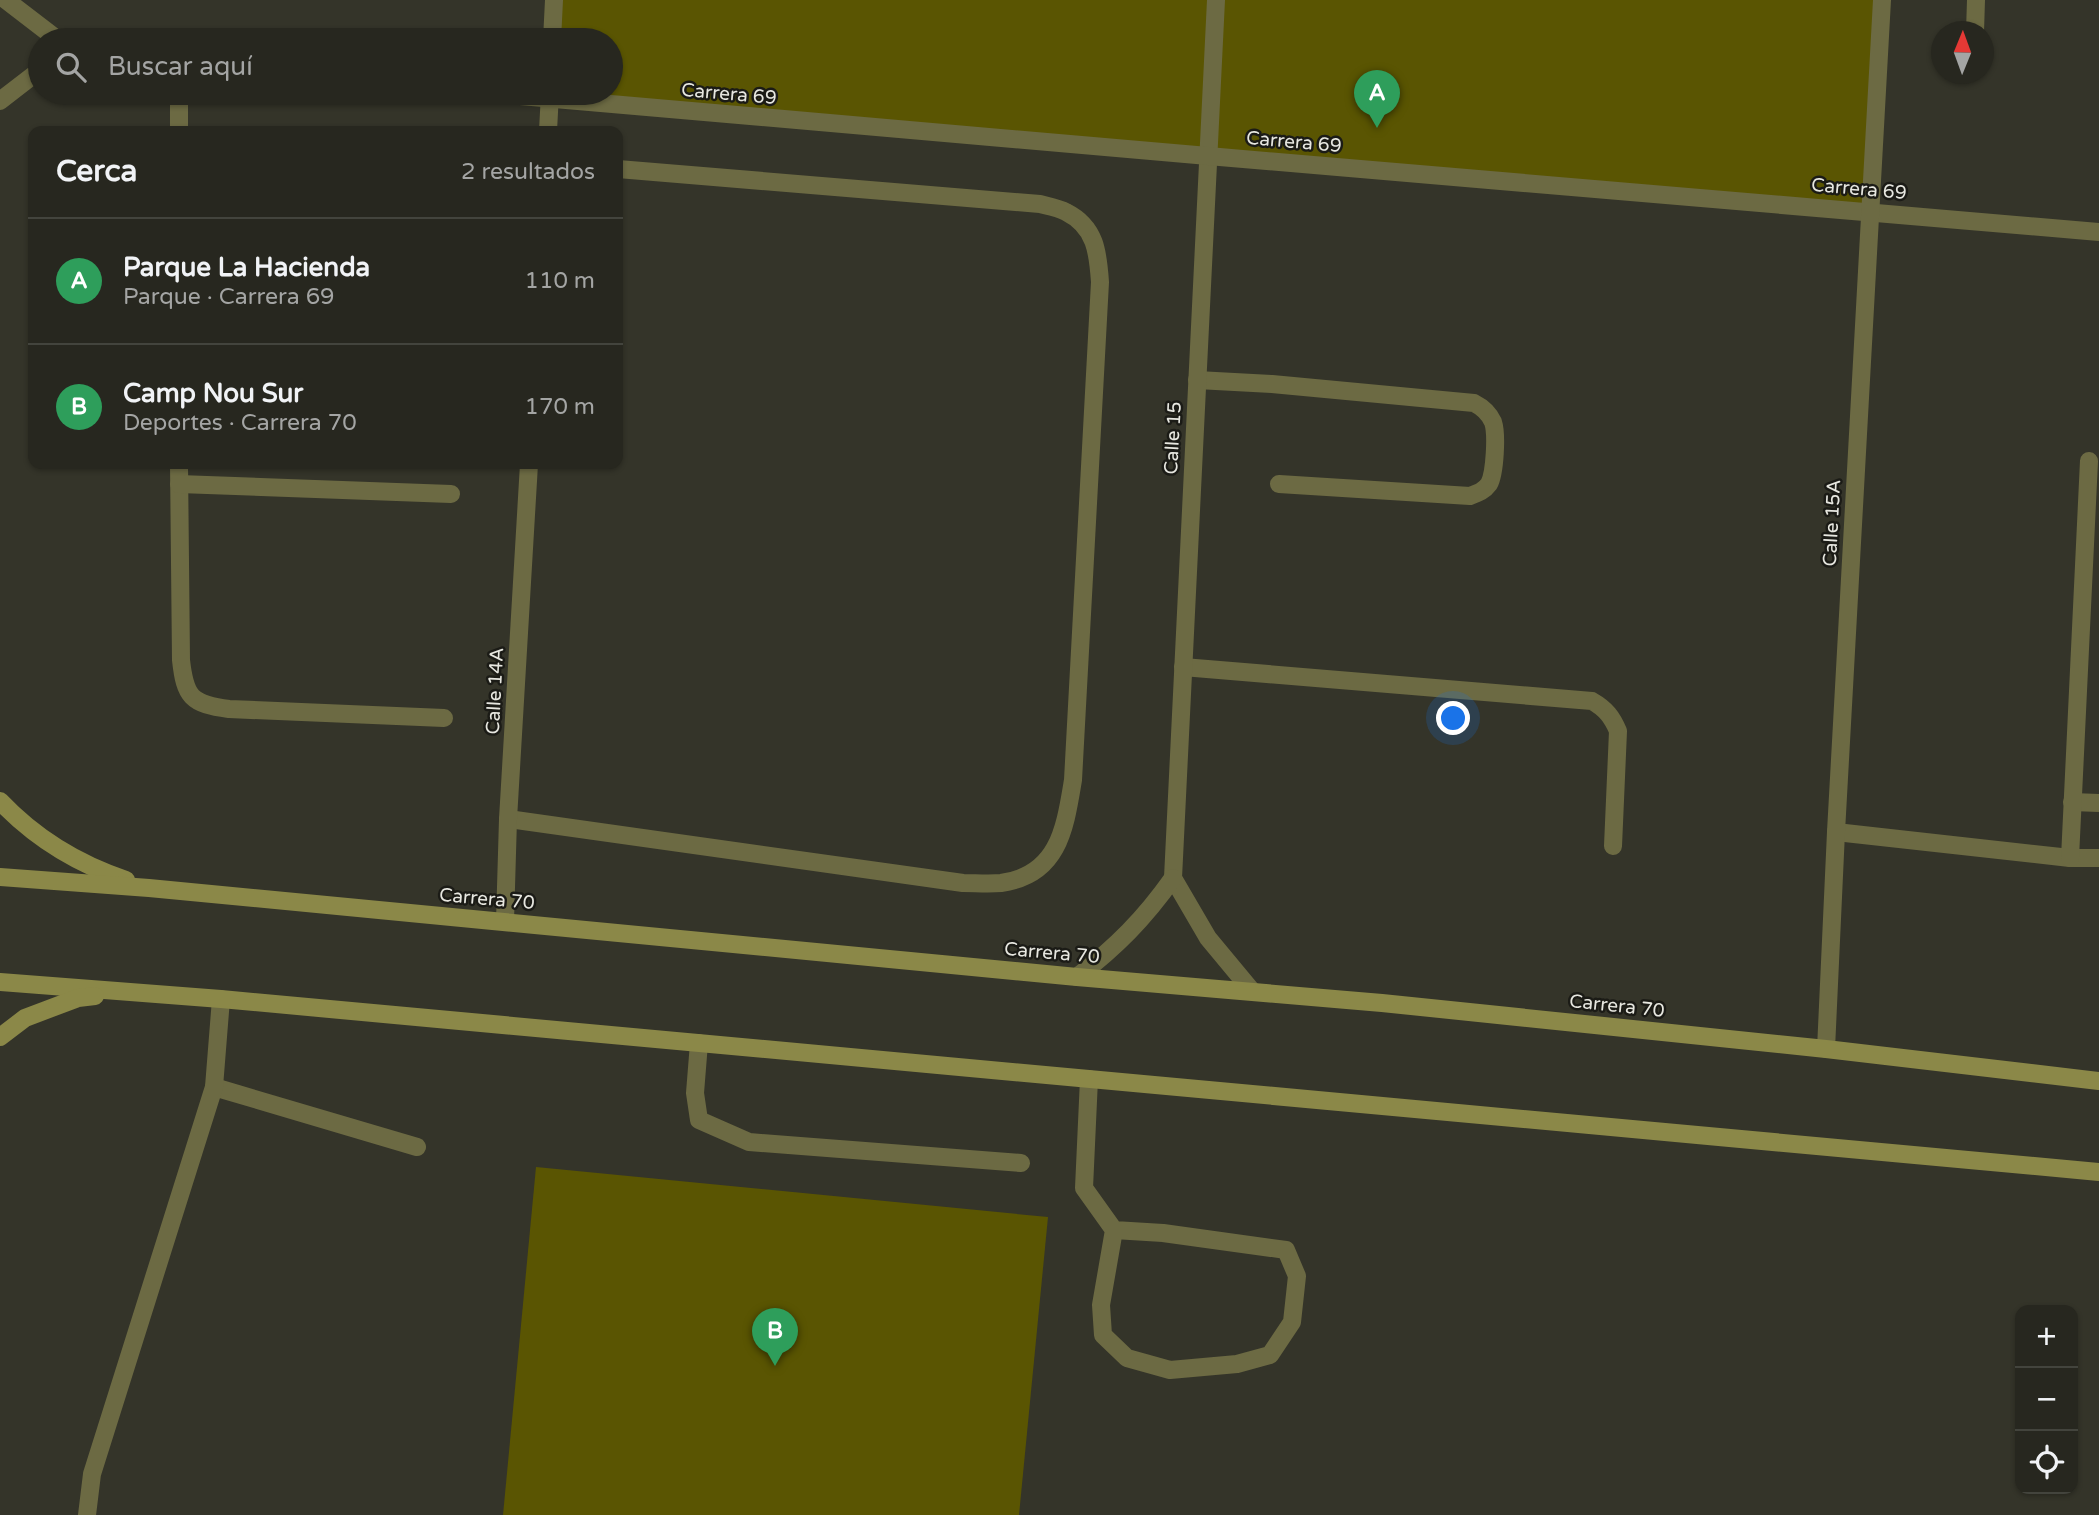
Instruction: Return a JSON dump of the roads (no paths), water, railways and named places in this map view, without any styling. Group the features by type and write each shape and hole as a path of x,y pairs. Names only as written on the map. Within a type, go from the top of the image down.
{"street":[{"path":"6,0 42,28"},
{"path":"553,28 554,0"},
{"name":"Calle 15","path":"1173,878 1216,0"},
{"name":"Calle 15A","path":"1826,1049 1882,0"},
{"path":"1975,21 1976,0"},
{"path":"0,101 28,79"},
{"name":"Carrera 69","path":"623,103 2099,232"},
{"path":"179,105 179,126"},
{"path":"548,126 549,105"},
{"path":"508,819 962,883 1002,883 1030,874 1055,852 1066,822 1074,766 1100,282 1098,250 1087,227 1066,211 1040,204 623,169"},
{"path":"1197,380 1474,402 1483,407 1494,424 1493,473 1490,482 1478,493 1470,495 1279,484"},
{"path":"2070,858 2089,461"},
{"path":"179,469 181,660 183,678 190,696 206,706 229,709 444,719"},
{"name":"Calle 14A","path":"505,921 508,819 529,469"},
{"path":"179,484 451,494"},
{"path":"1183,667 1592,701 1604,708 1618,731 1613,846"},
{"path":"0,801 15,817 55,848 100,871 149,888"},
{"path":"2073,802 2099,803"},
{"path":"1836,832 2070,858 2099,858"},
{"name":"Carrera 70","path":"0,877 149,888 1077,977 1252,991 1826,1049 2099,1081"},
{"path":"1077,977 1130,933 1153,907 1173,878 1208,938 1252,991"},
{"path":"0,982 699,1042 2099,1171"},
{"path":"0,1037 25,1018 78,998 134,992"},
{"path":"87,1515 92,1474 214,1087 221,999"},
{"path":"699,1042 695,1093 699,1120 749,1142 1021,1163"},
{"path":"1088,1079 1084,1188 1114,1230 1101,1305 1103,1335 1127,1358 1170,1370 1237,1364 1270,1355 1292,1322 1297,1276 1286,1250 1163,1233 1114,1230"},
{"path":"214,1087 418,1147"}],"place":[{"name":"Parque La Hacienda","path":"1377,128"},
{"name":"Camp Nou Sur","path":"775,1366"}]}
